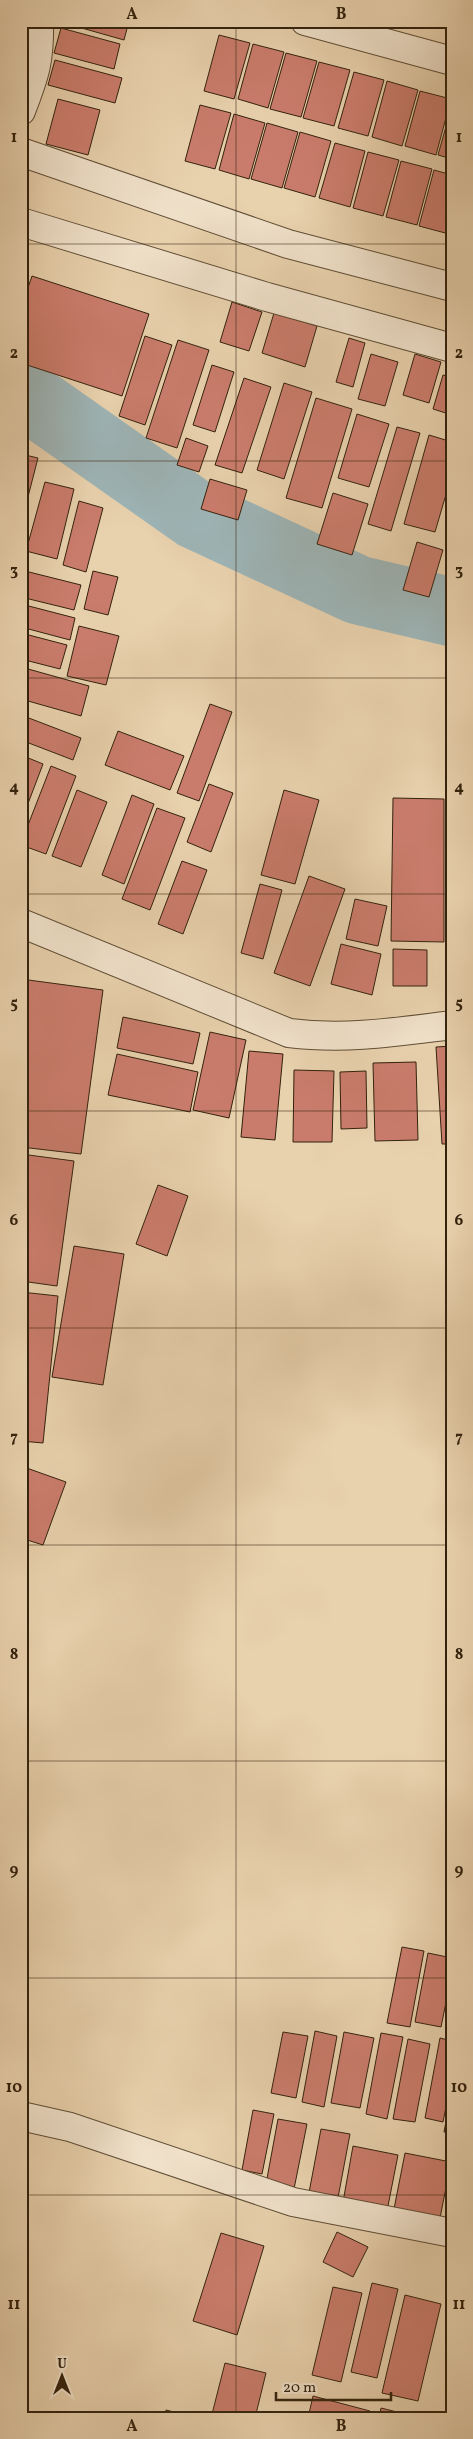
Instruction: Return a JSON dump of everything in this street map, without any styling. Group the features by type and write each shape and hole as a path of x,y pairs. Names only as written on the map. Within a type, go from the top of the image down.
{"street":[{"path":"21,110 36,71 40,50 39,21"},
{"path":"305,21 452,61"},
{"path":"21,152 288,244 452,288"},
{"path":"21,222 267,297 452,348"},
{"path":"21,923 289,1033 326,1037 385,1033 452,1025"},
{"path":"21,2116 70,2127 293,2202 452,2233"}],"building":[{"path":"65,21 129,21 124,40 64,23"},
{"path":"61,28 120,44 114,69 54,53"},
{"path":"219,35 250,43 234,99 204,91"},
{"path":"253,44 284,52 268,108 238,99"},
{"path":"286,53 317,61 301,117 270,109"},
{"path":"55,60 122,78 115,103 48,85"},
{"path":"319,62 350,70 334,126 303,118"},
{"path":"354,72 384,80 368,136 338,128"},
{"path":"387,81 418,90 402,146 372,137"},
{"path":"420,91 451,99 436,155 405,146"},
{"path":"58,99 100,110 88,155 46,144"},
{"path":"200,105 231,113 215,169 185,161"},
{"path":"452,105 452,159 438,155"},
{"path":"234,114 265,123 249,179 219,170"},
{"path":"267,123 298,132 282,188 251,179"},
{"path":"300,132 331,141 315,197 284,188"},
{"path":"335,143 365,151 350,207 319,198"},
{"path":"368,152 399,160 383,216 353,208"},
{"path":"401,161 432,169 417,225 386,217"},
{"path":"434,170 452,175 452,226 449,234 419,226"},
{"path":"32,276 149,314 122,396 21,363 21,308"},
{"path":"232,302 262,312 249,351 220,342"},
{"path":"274,313 317,326 305,367 262,353"},
{"path":"145,336 172,345 145,425 119,416"},
{"path":"349,338 365,343 353,387 336,382"},
{"path":"178,340 209,350 177,448 146,438"},
{"path":"371,354 398,362 385,406 358,399"},
{"path":"415,354 441,362 429,403 403,395"},
{"path":"212,365 234,372 215,432 193,425"},
{"path":"443,375 452,377 452,415 433,409"},
{"path":"244,378 271,387 242,473 215,465"},
{"path":"284,383 312,392 284,479 257,470"},
{"path":"316,398 352,409 322,508 286,498"},
{"path":"357,414 389,424 369,487 338,478"},
{"path":"397,427 420,433 391,531 368,524"},
{"path":"429,435 452,442 452,474 435,532 404,524"},
{"path":"186,438 208,446 199,472 177,465"},
{"path":"21,454 38,458 21,524"},
{"path":"210,479 247,490 238,520 201,509"},
{"path":"45,482 74,489 57,559 26,551"},
{"path":"333,493 368,504 352,555 317,544"},
{"path":"79,501 103,508 86,572 63,565"},
{"path":"417,542 443,550 429,597 403,590"},
{"path":"21,570 81,585 74,610 21,597"},
{"path":"93,571 118,577 108,615 84,609"},
{"path":"21,604 75,618 70,640 21,627"},
{"path":"79,626 119,636 106,685 67,676"},
{"path":"21,633 67,645 60,669 21,659"},
{"path":"21,667 89,686 81,716 21,699"},
{"path":"210,704 232,712 199,801 177,793"},
{"path":"21,715 81,738 73,760 21,740"},
{"path":"118,731 184,756 170,790 105,765"},
{"path":"21,755 43,764 21,822"},
{"path":"51,766 76,776 46,854 21,845 21,843"},
{"path":"209,784 233,793 211,852 187,842"},
{"path":"446,785 452,786 452,854 446,854"},
{"path":"77,790 107,802 81,867 52,856"},
{"path":"284,790 319,800 295,884 261,875"},
{"path":"132,795 154,804 124,884 102,875"},
{"path":"393,798 444,799 444,942 391,941"},
{"path":"157,808 185,818 150,910 122,899"},
{"path":"182,861 207,870 183,934 158,924"},
{"path":"309,876 345,889 310,986 274,973"},
{"path":"260,884 282,890 263,959 241,953"},
{"path":"355,899 387,906 378,946 346,939"},
{"path":"341,944 381,954 372,995 331,984"},
{"path":"393,949 427,950 427,986 393,986"},
{"path":"21,979 103,990 81,1154 21,1147"},
{"path":"123,1017 200,1033 193,1064 117,1048"},
{"path":"210,1032 246,1040 229,1118 193,1110"},
{"path":"452,1046 452,1144 442,1144 436,1047"},
{"path":"249,1051 283,1054 275,1140 241,1137"},
{"path":"117,1054 198,1072 190,1112 108,1095"},
{"path":"416,1062 418,1140 375,1141 373,1063"},
{"path":"294,1070 334,1071 332,1142 293,1142"},
{"path":"366,1071 367,1128 341,1129 340,1072"},
{"path":"21,1154 74,1161 57,1286 21,1281"},
{"path":"158,1185 188,1196 167,1256 136,1244"},
{"path":"74,1246 124,1254 103,1385 52,1377"},
{"path":"21,1292 58,1296 43,1443 21,1441"},
{"path":"21,1466 66,1482 43,1545 21,1538"},
{"path":"402,1947 424,1951 410,2027 387,2023"},
{"path":"428,1953 452,1958 452,1973 441,2027 415,2022"},
{"path":"315,2031 337,2036 324,2107 302,2102"},
{"path":"283,2032 308,2036 296,2098 271,2093"},
{"path":"344,2032 374,2038 360,2108 331,2103"},
{"path":"381,2033 403,2037 387,2119 366,2114"},
{"path":"440,2038 452,2041 452,2077 443,2122 425,2118"},
{"path":"408,2039 430,2044 415,2122 393,2119"},
{"path":"452,2090 452,2133 444,2132"},
{"path":"253,2110 274,2114 262,2174 242,2170"},
{"path":"278,2119 307,2124 294,2189 266,2184"},
{"path":"321,2129 350,2134 337,2203 308,2198"},
{"path":"353,2146 398,2155 387,2211 343,2202"},
{"path":"405,2153 451,2162 440,2218 394,2209"},
{"path":"337,2232 368,2247 353,2277 323,2262"},
{"path":"221,2233 264,2246 237,2335 193,2321"},
{"path":"372,2283 398,2289 377,2378 351,2372"},
{"path":"333,2287 362,2293 341,2382 312,2375"},
{"path":"405,2295 441,2304 418,2401 382,2393"},
{"path":"225,2363 266,2373 255,2418 211,2418"},
{"path":"313,2396 370,2411 369,2418 308,2418"},
{"path":"381,2408 421,2418 379,2418"},
{"path":"166,2410 198,2418 164,2418"}],"waterway":[{"path":"21,399 41,406 196,515 358,590 452,612"}]}
